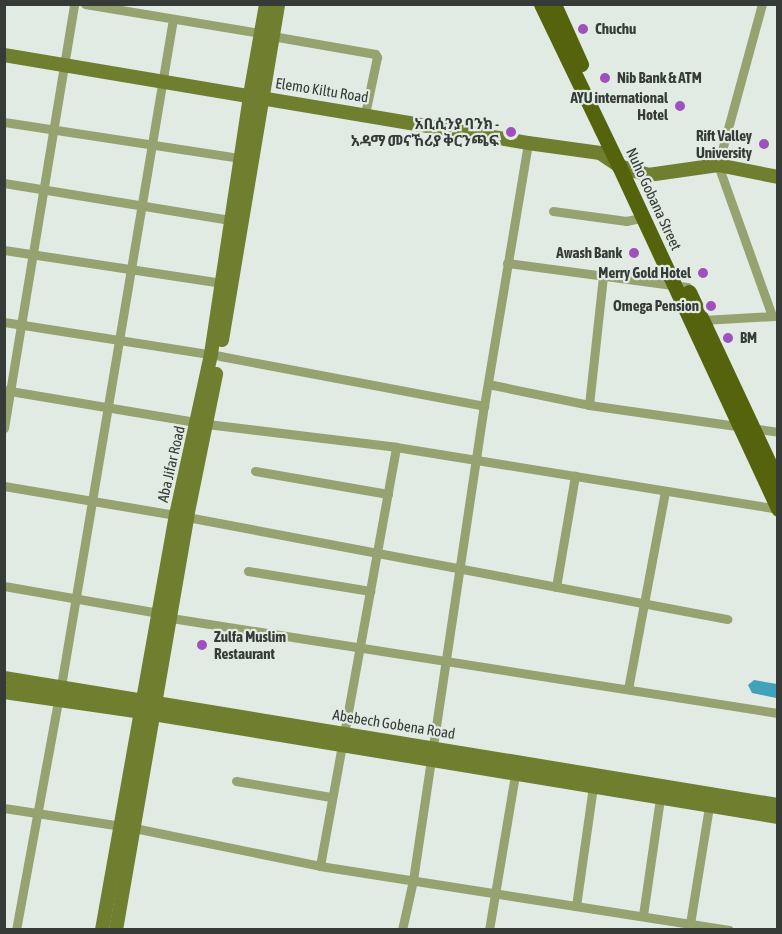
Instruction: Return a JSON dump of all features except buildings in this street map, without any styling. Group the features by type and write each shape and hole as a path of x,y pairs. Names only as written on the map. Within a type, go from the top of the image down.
{"main road":[{"name":"Nuho Gobana Street","path":"541,4 625,169 746,427 777,482"},
{"name":"Nuho Gobana Street","path":"554,4 625,169 642,218 703,320 777,509"}],"street":[{"path":"4,428 8,390 22,324 74,4"},
{"path":"85,4 375,54 377,57 365,114"},
{"name":"Aba Jifar Road","path":"102,930 127,827 182,516 215,355 266,35 266,4"},
{"name":"Aba Jifar Road","path":"266,35 278,4"},
{"path":"703,320 775,316 718,165 762,4"},
{"path":"16,930 60,693 173,19"},
{"name":"Elemo Kiltu Road","path":"4,55 528,143 600,153 625,169"},
{"name":"Aba Jifar Road","path":"215,355 221,284 230,219 240,158 255,96"},
{"path":"4,122 240,158"},
{"path":"402,930 413,880 484,405 528,143"},
{"path":"625,169 657,175 718,165 777,177"},
{"path":"4,183 230,219"},
{"path":"553,211 626,221 642,218"},
{"path":"4,250 221,284"},
{"path":"507,263 681,286"},
{"path":"589,405 603,277"},
{"path":"4,322 215,355 484,405"},
{"path":"488,384 589,405 777,432"},
{"path":"8,390 202,423 396,447 777,509"},
{"path":"321,866 331,797 396,447"},
{"path":"255,471 388,494"},
{"path":"556,587 575,476"},
{"path":"4,486 182,516 727,619"},
{"path":"628,689 665,491"},
{"path":"248,572 370,591"},
{"path":"4,586 359,647 777,713"},
{"name":"Abebech Gobena Road","path":"4,678 60,693 433,754 777,805"},
{"name":"Abebech Gobena Road","path":"4,692 60,693"},
{"name":"Abebech Gobena Road","path":"433,754 515,774 777,817"},
{"path":"489,930 515,774"},
{"path":"236,781 331,797"},
{"path":"576,906 593,787"},
{"path":"643,915 660,798"},
{"path":"690,926 709,806"},
{"path":"4,808 127,827 321,866 643,915 690,926 729,930"},
{"name":"Aba Jifar Road","path":"116,930 127,827"}],"water":[{"path":"754,680 777,684 776,698 752,693 748,685"}],"place":[{"name":"Chuchu","path":"583,29"},
{"name":"Nib Bank & ATM","path":"605,78"},
{"name":"AYU international Hotel","path":"680,106"},
{"name":"አቢሲንያ ባንክ - አዳማ መናኸሪያ ቅርንጫፍ","path":"511,132"},
{"name":"Rift Valley University","path":"764,144"},
{"name":"Awash Bank","path":"634,253"},
{"name":"Merry Gold Hotel","path":"703,273"},
{"name":"Omega Pension","path":"711,306"},
{"name":"BM","path":"728,338"},
{"name":"Zulfa Muslim Restaurant","path":"202,645"}]}
